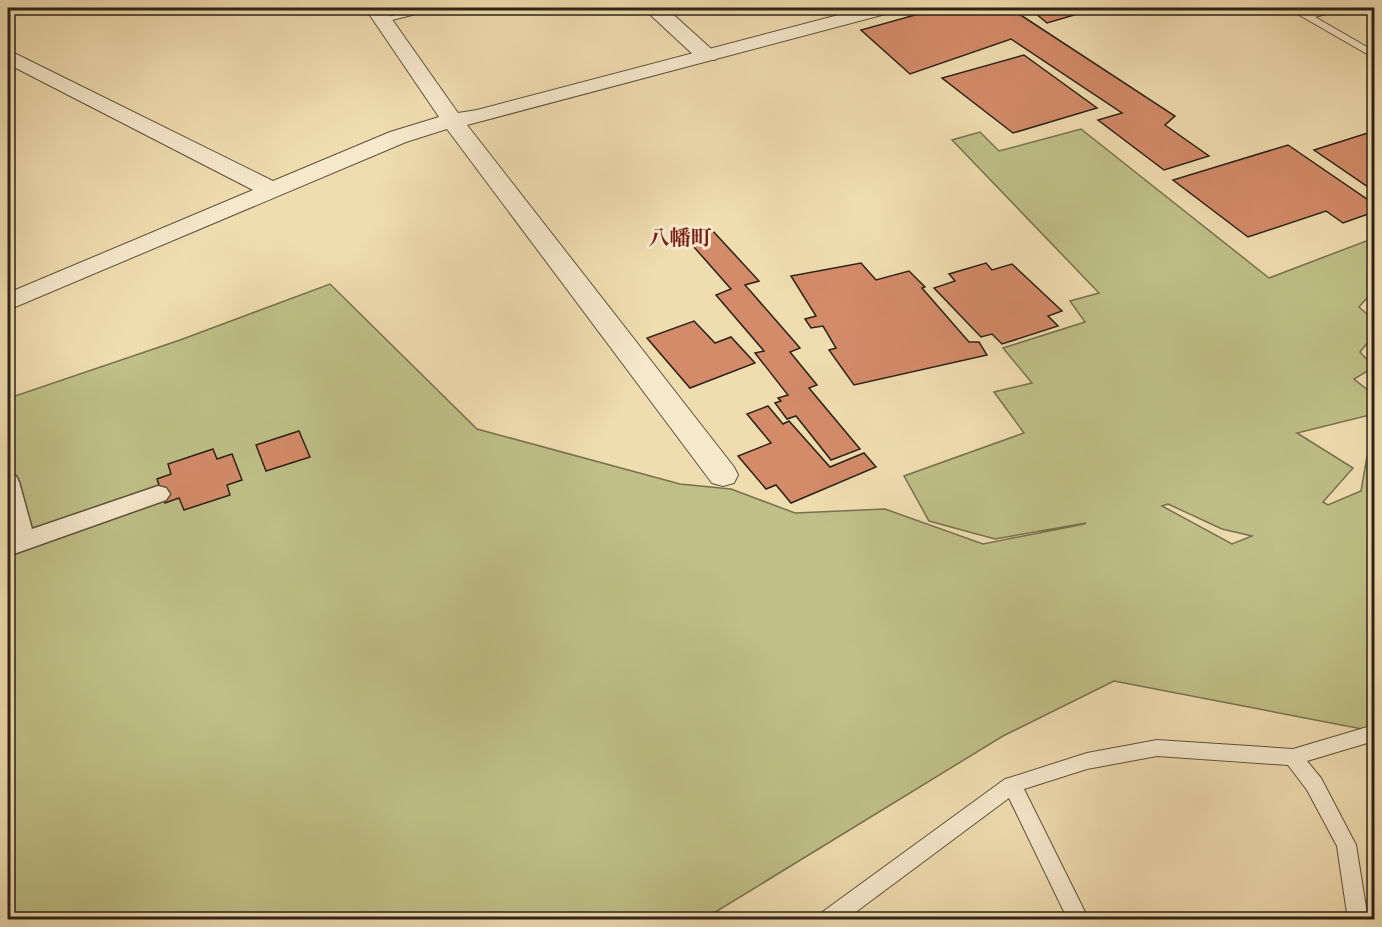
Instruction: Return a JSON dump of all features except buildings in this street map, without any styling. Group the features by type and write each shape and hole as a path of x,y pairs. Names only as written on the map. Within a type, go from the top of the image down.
{"street":[{"path":"654,8 707,56"},
{"path":"8,302 398,137 452,120 478,117 886,8"},
{"path":"379,13 452,120 723,475"},
{"path":"8,56 272,190"},
{"path":"8,482 15,544 158,494"}],"lane":[{"path":"8,12 31,8"},
{"path":"379,13 435,8"},
{"path":"1292,8 1374,55"},
{"path":"1306,16 1337,8"},
{"path":"828,920 1012,785 1088,761 1157,748 1293,757 1374,733"},
{"path":"1293,757 1314,784 1346,845 1358,920"},
{"path":"1012,785 1079,920"}],"green space":[{"path":"1081,129 1269,278 1374,238 1374,290 1359,307 1374,320 1374,335 1360,352 1374,367 1354,379 1374,395 1374,414 1297,433 1353,468 1323,502 1328,505 1361,491 1374,416 1374,725 1367,730 1114,681 1003,736 704,919 8,919 8,411 12,397 180,340 330,284 477,429 680,484 731,489 795,513 885,509 983,544 1084,524 1086,523 995,539 929,521 904,476 1024,433 994,392 1032,383 1003,348 1085,322 1070,301 1099,293 952,140 980,132 999,151","holes":["1168,504 1222,529 1252,536 1232,544 1162,506"]}],"district":[{"name":"八幡町","path":"680,238"}]}
